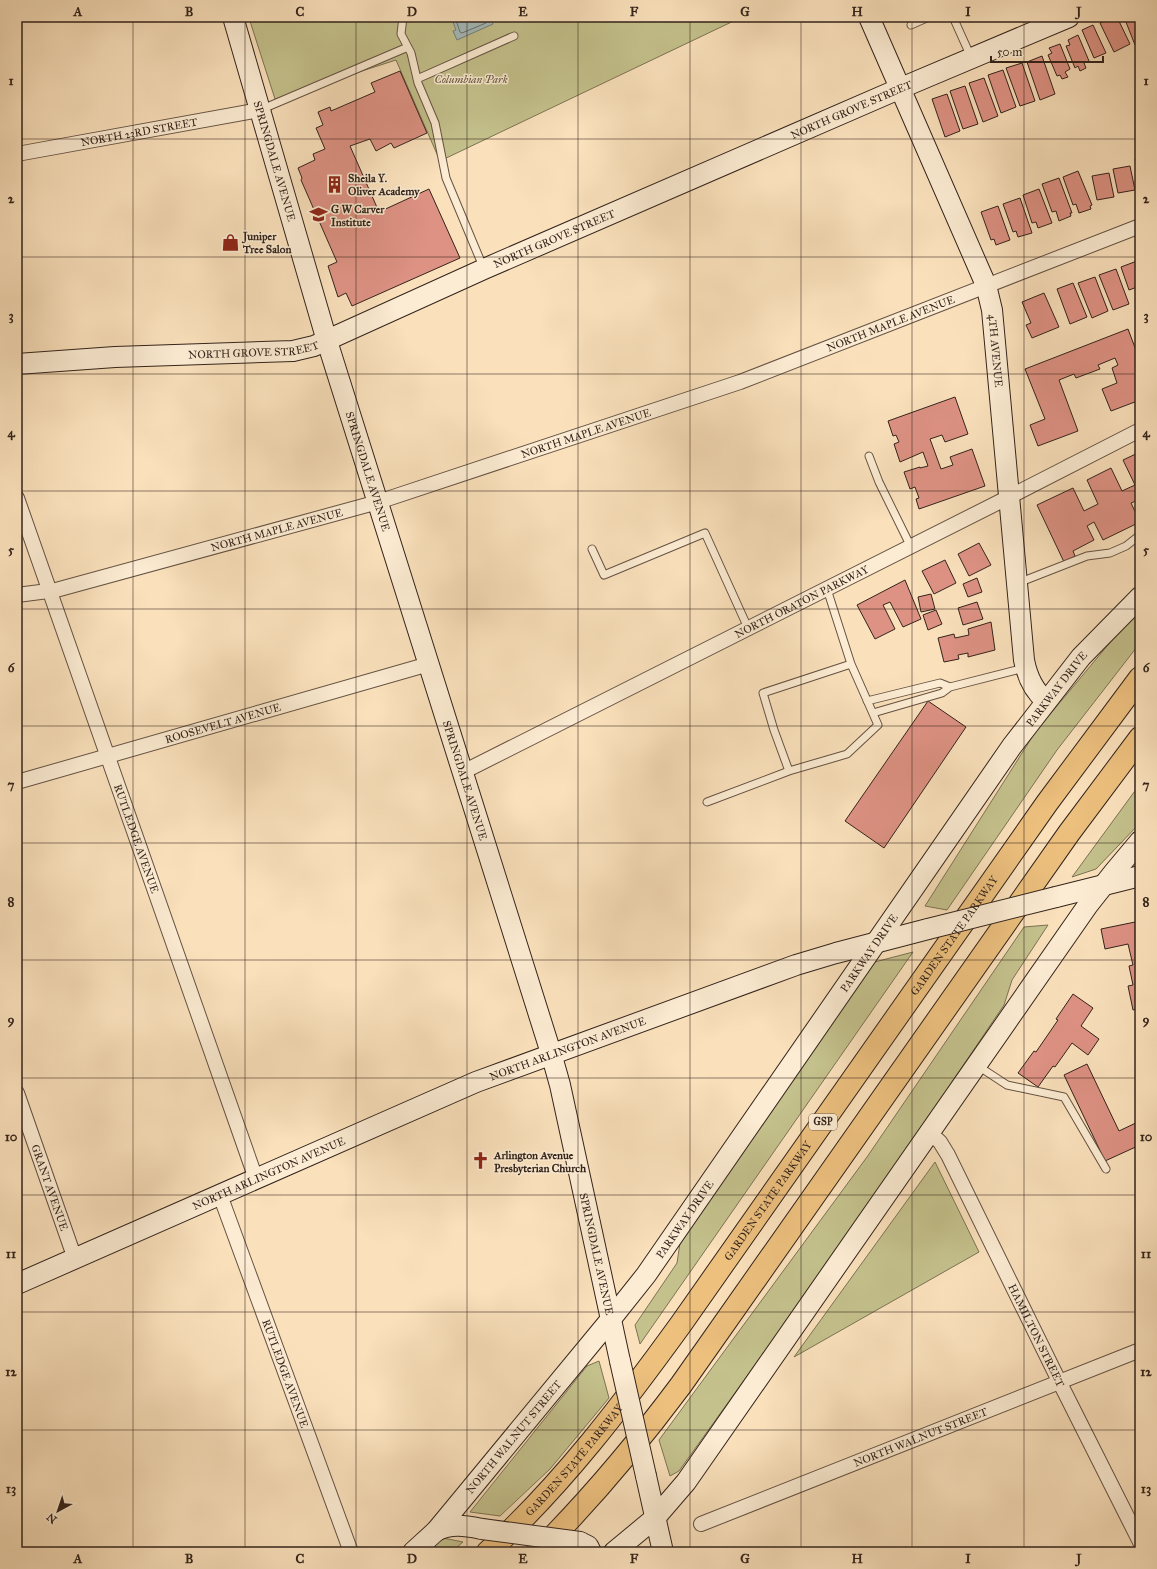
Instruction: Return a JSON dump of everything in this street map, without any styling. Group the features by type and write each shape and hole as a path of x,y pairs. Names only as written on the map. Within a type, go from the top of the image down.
{"highway":[{"name":"GARDEN STATE PARKWAY","path":"488,1552 550,1489 593,1439 677,1329 1047,803 1140,678"},
{"path":"538,1552 614,1471 681,1385 1069,833 1140,738"}],"street":[{"name":"SPRINGDALE AVENUE","path":"233,17 327,341 560,1085 663,1552"},
{"name":"4TH AVENUE","path":"869,17 986,285 992,310 1021,641 1025,668 1029,679 1046,701"},
{"name":"NORTH GROVE STREET","path":"17,364 115,357 293,351 314,346 484,269 901,88 1069,17"},
{"name":"NORTH 23RD STREET","path":"17,154 260,110"},
{"name":"NORTH MAPLE AVENUE","path":"17,596 50,591 378,502 740,382 1140,226"},
{"name":"NORTH ORATON PARKWAY","path":"462,772 911,547 1140,430"},
{"name":"RUTLEDGE AVENUE","path":"17,498 256,1179"},
{"name":"PARKWAY DRIVE","path":"612,1319 665,1249 997,767 1081,657 1140,597"},
{"name":"ROOSEVELT AVENUE","path":"17,782 428,664"},
{"path":"614,1552 655,1518 686,1482 1083,912 1103,885 1140,841"},
{"name":"NORTH ARLINGTON AVENUE","path":"17,1284 476,1082 551,1053 796,965 877,942 1140,876"},
{"name":"GRANT AVENUE","path":"17,1094 74,1259"},
{"name":"HAMILTON STREET","path":"930,1132 940,1142 948,1155 1140,1542"},
{"name":"RUTLEDGE AVENUE","path":"220,1195 350,1552"},
{"name":"NORTH WALNUT STREET","path":"413,1552 436,1530 612,1319"},
{"name":"NORTH WALNUT STREET","path":"702,1524 1140,1350"},
{"path":"436,1530 453,1525 586,1547"}],"lane":[{"path":"403,17 402,34 412,53 417,78 435,123 446,178 484,269"},
{"path":"911,25 929,17"},
{"path":"953,17 971,58"},
{"path":"417,78 514,36"},
{"path":"260,110 408,47"},
{"path":"869,456 879,482 911,547"},
{"path":"592,549 604,575 705,533 748,628"},
{"path":"1016,584 1087,556 1110,553 1126,546 1140,535"},
{"path":"707,802 789,771 848,754 878,725 851,664 827,589"},
{"path":"789,771 774,730 763,693 851,664"},
{"path":"873,713 942,693 950,687 1025,668"},
{"path":"868,701 940,683 950,687"},
{"path":"977,1064 1007,1085 1064,1097 1106,1169"}],"green space":[{"name":"Columbian Park","path":"742,17 440,161 396,60 275,99 249,18"},
{"path":"1140,611 1140,643 1057,750 947,910 925,906 1036,731 1123,627"},
{"path":"1140,784 1140,823 1096,869 1072,877"},
{"path":"1048,925 1012,980 1004,1005 851,1231 679,1471 670,1476 659,1440 867,1157 1024,927"},
{"path":"913,952 640,1344 635,1325 677,1263 680,1243 871,963"},
{"path":"935,1162 979,1252 794,1357"},
{"path":"599,1361 609,1398 550,1469 500,1516 470,1512 587,1366"},
{"path":"443,1538 463,1542 451,1552 426,1552"}],"water":[{"path":"451,17 490,17 493,24 457,40 453,31 456,30"}],"building":[{"path":"1113,17 1117,17 1130,44 1114,52 1100,23"},
{"path":"1124,17 1140,17 1140,43 1135,45"},
{"path":"1093,25 1106,53 1094,58 1082,30"},
{"path":"1078,35 1089,61 1084,63 1086,68 1080,71 1078,66 1075,68 1066,46 1070,45 1068,40"},
{"path":"1060,44 1070,69 1065,72 1068,77 1062,79 1060,75 1057,76 1048,55 1052,53 1049,48"},
{"path":"1042,56 1055,94 1040,100 1027,62"},
{"path":"1022,63 1035,101 1020,106 1006,68"},
{"path":"1003,70 1016,107 1001,113 988,75"},
{"name":"Sheila Y. Oliver Academy","path":"400,71 427,133 394,148 391,143 376,151 370,139 350,146 379,212 429,189 460,258 352,306 346,293 338,297 328,266 337,262 301,180 302,178 298,168 315,160 313,154 325,149 316,128 323,125 318,112 330,107 331,111 375,92 371,83"},
{"path":"984,78 998,116 983,122 969,83"},
{"path":"965,86 978,124 963,129 950,91"},
{"path":"947,94 960,131 945,137 932,99"},
{"path":"1140,158 1140,183 1135,159"},
{"path":"1130,166 1135,190 1118,193 1113,169"},
{"path":"1078,171 1092,205 1090,206 1091,209 1079,213 1076,204 1073,205 1063,177"},
{"path":"1109,173 1114,197 1097,200 1092,176"},
{"path":"1059,178 1072,213 1070,213 1071,216 1059,221 1056,211 1052,212 1042,184"},
{"path":"1039,189 1052,223 1038,228 1036,222 1032,223 1023,195"},
{"path":"1020,198 1032,233 1018,237 1016,231 1013,232 1003,204"},
{"path":"998,206 1010,240 996,245 994,239 991,240 981,212"},
{"path":"1137,261 1140,269 1140,286 1129,290 1121,267"},
{"path":"1116,269 1129,304 1113,310 1099,275"},
{"path":"1095,277 1108,311 1092,318 1078,283"},
{"path":"1073,283 1087,317 1070,324 1057,289"},
{"path":"1044,293 1059,327 1032,338 1026,325 1031,323 1022,302"},
{"path":"1128,329 1140,361 1140,400 1111,411 1102,389 1117,383 1112,368 1118,365 1115,358 1098,365 1100,369 1076,378 1074,374 1059,380 1078,431 1038,446 1030,425 1045,419 1025,369"},
{"path":"955,397 968,434 945,442 942,435 930,439 941,469 953,465 950,457 972,449 985,486 919,509 916,499 919,498 915,487 910,489 904,472 928,466 923,452 900,462 894,444 899,442 896,435 893,436 888,421"},
{"path":"1140,452 1140,504 1138,500 1131,503 1140,522 1103,540 1094,522 1087,526 1094,540 1073,551 1075,556 1064,562 1037,505 1073,488 1084,511 1098,504 1087,480 1111,468 1122,491 1135,485 1123,460"},
{"path":"979,543 991,565 969,576 958,554"},
{"path":"945,560 956,583 934,594 922,571"},
{"path":"977,578 982,592 968,597 963,584"},
{"path":"905,580 921,619 903,627 890,602 883,605 895,629 875,639 857,605"},
{"path":"931,594 935,609 921,612 918,597"},
{"path":"977,602 983,619 963,625 958,608"},
{"path":"936,610 942,624 928,630 923,615"},
{"path":"991,622 995,650 968,657 968,653 958,655 959,659 944,662 938,638 954,634 955,638 969,635 968,629"},
{"path":"928,701 966,727 884,848 845,821"},
{"path":"1140,921 1140,1008 1133,1010 1128,986 1133,985 1129,966 1133,965 1128,944 1105,949 1101,929"},
{"path":"1073,994 1093,1008 1081,1026 1099,1039 1088,1055 1072,1043 1055,1067 1053,1066 1038,1087 1018,1073 1034,1051 1036,1052 1058,1020 1056,1019"},
{"path":"1087,1064 1119,1131 1140,1121 1140,1145 1105,1161 1064,1075"}],"place":[{"name":"Sheila Y. Oliver Academy","path":"335,184"},
{"name":"G W Carver Institute","path":"318,215"},
{"name":"Juniper Tree Salon","path":"230,242"},
{"name":"Arlington Avenue Presbyterian Church","path":"481,1161"}]}
